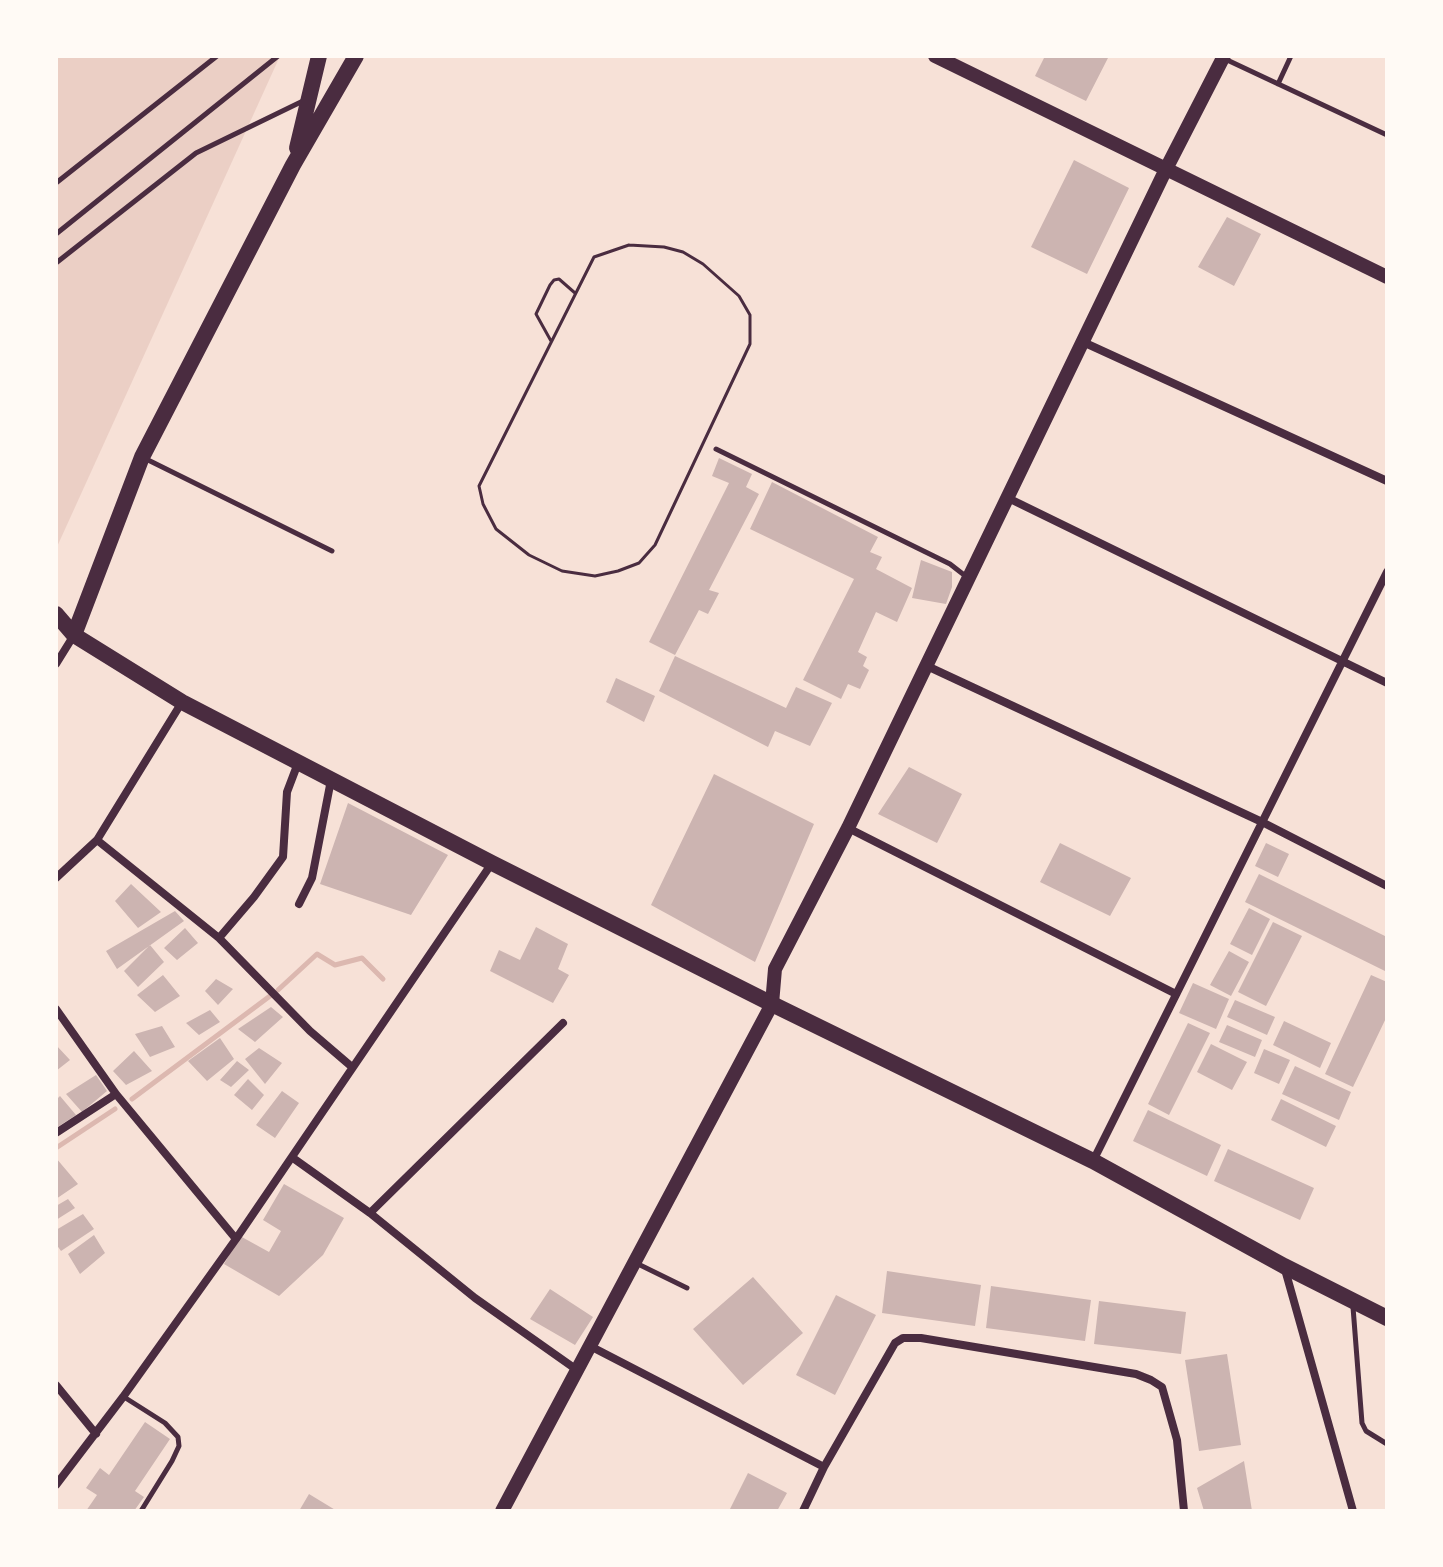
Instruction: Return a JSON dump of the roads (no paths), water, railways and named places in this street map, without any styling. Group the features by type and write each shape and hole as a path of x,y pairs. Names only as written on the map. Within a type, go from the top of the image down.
{"main road":[{"path":"293,165 319,56"},
{"path":"74,635 142,457 293,165 356,56"},
{"path":"502,1511 772,1004 775,969 848,828 1223,57"},
{"path":"942,58 1387,277"},
{"path":"56,614 74,635 182,702 492,863 1093,1161 1284,1266 1387,1318"}],"street":[{"path":"1083,342 1387,481"},
{"path":"1008,498 1387,683"},
{"path":"1093,1161 1387,572"},
{"path":"56,664 74,635"},
{"path":"927,666 1262,822 1387,886"},
{"path":"56,878 97,840 182,702"},
{"path":"219,938 283,857 287,792 298,763"},
{"path":"299,904 312,878 331,780"},
{"path":"848,828 1176,994"},
{"path":"97,840 219,938 310,1031 352,1067"},
{"path":"56,1485 123,1397 293,1158 492,863"},
{"path":"56,1009 116,1094 236,1239"},
{"path":"370,1213 563,1023"},
{"path":"56,1133 116,1094"},
{"path":"293,1158 370,1213 475,1298 577,1370"},
{"path":"1284,1266 1353,1511"},
{"path":"803,1511 824,1467 895,1343 903,1338 921,1338 1136,1374 1151,1380 1162,1387 1177,1440 1184,1511"},
{"path":"590,1346 824,1467"},
{"path":"56,1385 96,1434"}],"lane":[{"path":"56,183 217,56"},
{"path":"56,234 278,56"},
{"path":"1278,84 1291,56"},
{"path":"1223,57 1387,135"},
{"path":"56,263 196,153 308,98"},
{"path":"716,449 950,564 969,579"},
{"path":"142,457 332,551"},
{"path":"635,1263 687,1288"},
{"path":"1352,1301 1362,1423 1366,1431 1387,1444"},
{"path":"123,1397 165,1423 178,1437 179,1446 172,1461 141,1511"}],"waterway":[{"path":"278,990 317,954 335,965 362,958 383,979"},
{"path":"132,1099 270,996"},
{"path":"56,1148 115,1109"}]}
